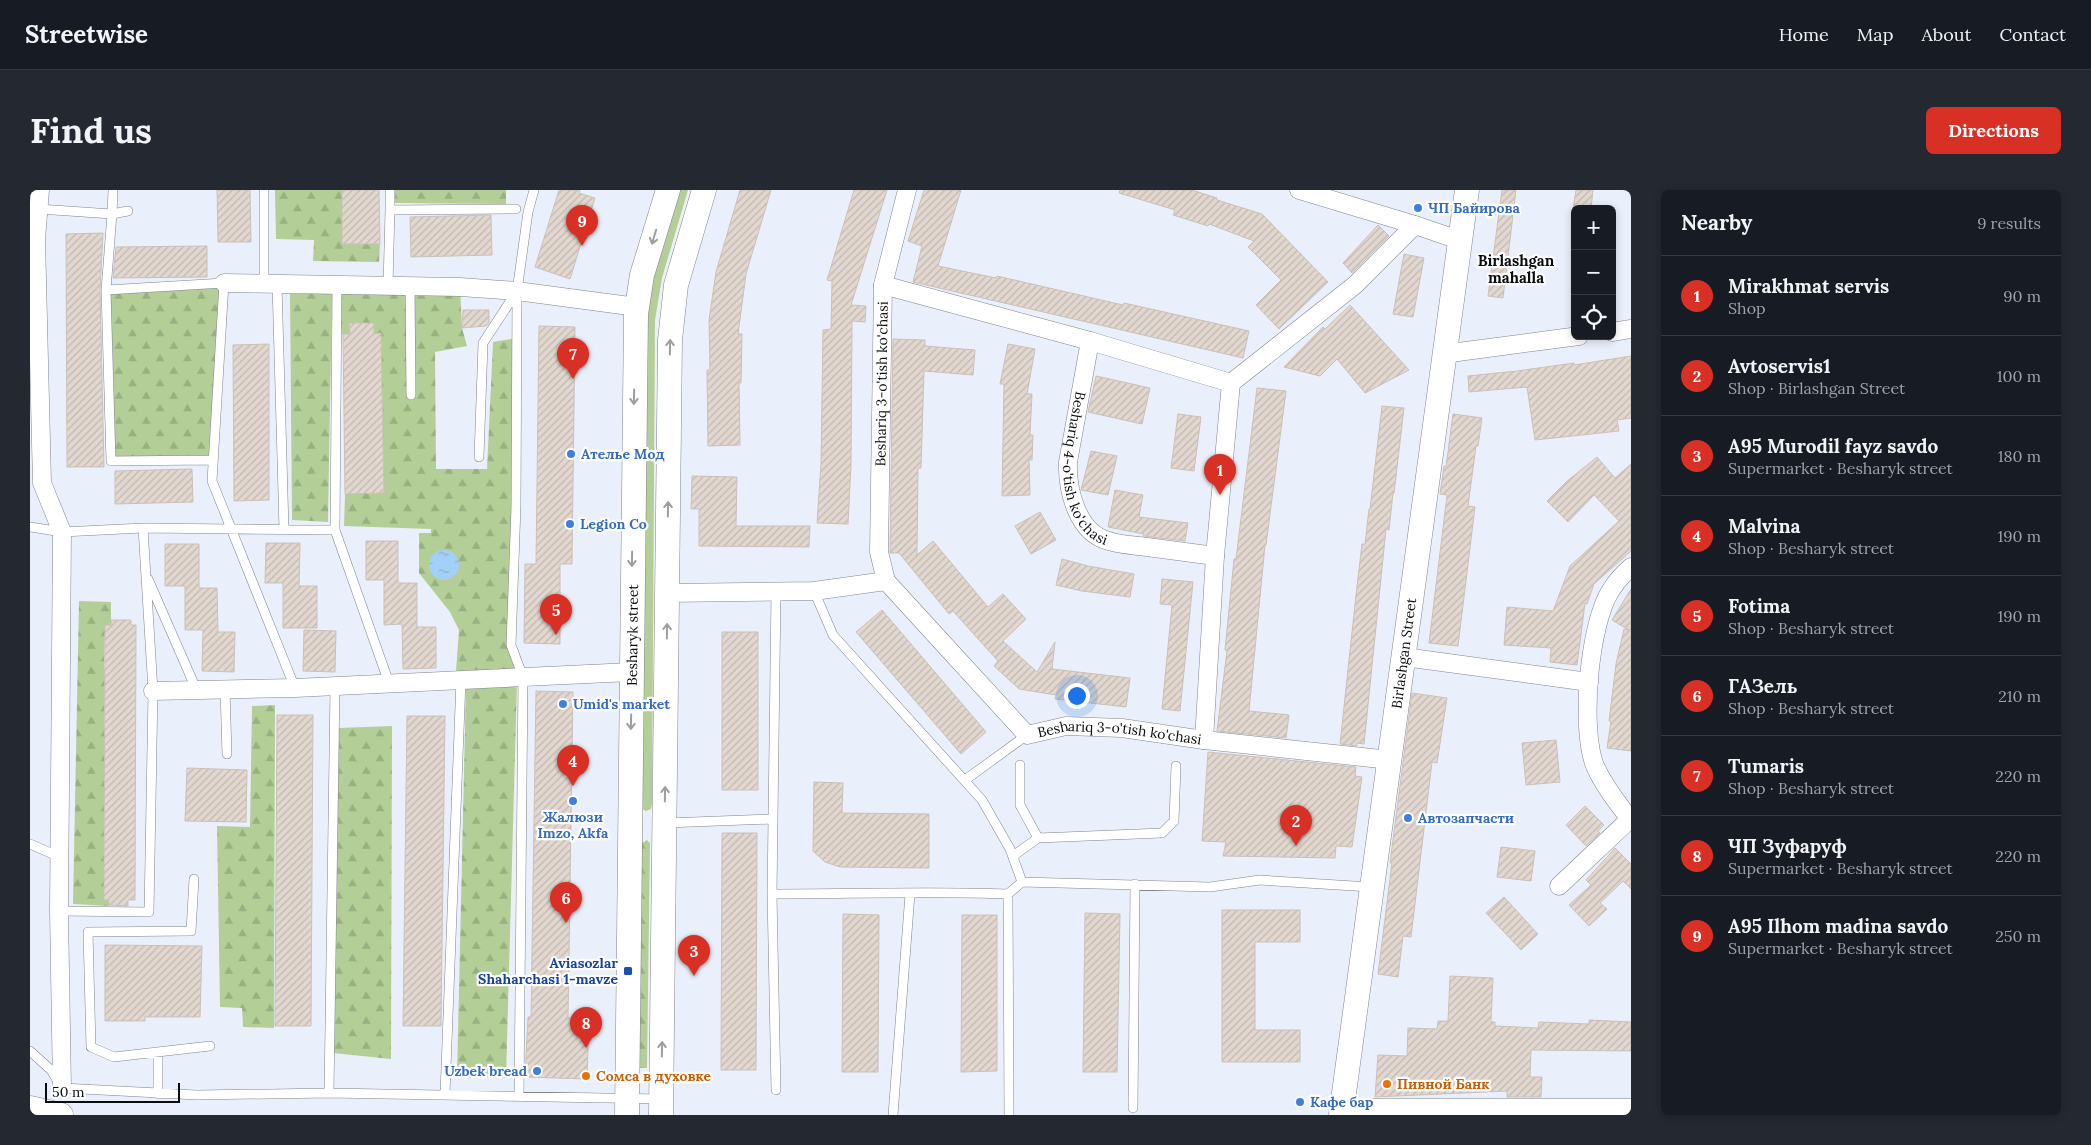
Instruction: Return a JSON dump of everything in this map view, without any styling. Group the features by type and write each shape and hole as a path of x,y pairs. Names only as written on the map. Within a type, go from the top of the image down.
{"main road":[{"name":"Besharyk street","path":"627,1106 634,347 642,275 668,190"},
{"path":"662,1107 671,322 676,285 704,190"},
{"name":"Birlashgan Street","path":"1341,1111 1404,657 1443,354 1467,190"},
{"path":"630,824 664,823"},
{"path":"30,1108 61,1115"}],"street":[{"path":"40,190 39,209 33,238 42,483 62,532 59,911 62,1088"},
{"name":"Beshariq 3-o'tish ko'chasi","path":"908,190 883,285 879,552 886,581 1027,735 1066,726 1122,728 1204,740 1390,760"},
{"path":"1299,190 1460,240"},
{"path":"1204,740 1230,383 1355,285 1415,225"},
{"path":"224,283 410,286 517,291 637,307"},
{"path":"883,285 1090,341 1230,383"},
{"path":"1616,331 1631,329"},
{"path":"1443,354 1571,337"},
{"name":"Beshariq 4-o'tish ko'chasi","path":"1090,341 1068,462 1067,480 1071,498 1078,514 1090,529 1108,541 1216,556"},
{"path":"1560,886 1631,820 1610,793 1595,765 1587,725 1589,682 1601,611 1610,590 1631,567"},
{"path":"667,593 814,591 886,581"},
{"path":"1404,657 1589,682"},
{"path":"153,691 295,688 631,672"},
{"path":"1341,1111 1631,1108"}],"lane":[{"path":"113,190 106,290 110,461 212,460"},
{"path":"264,190 284,529"},
{"path":"388,286 390,190"},
{"path":"519,1097 523,677 511,645 516,506 517,291 528,212 534,190"},
{"path":"39,209 112,214 128,212"},
{"path":"390,210 516,209"},
{"path":"106,290 224,283 212,481 229,528 295,688"},
{"path":"337,285 335,530 389,683"},
{"path":"410,286 411,395"},
{"path":"480,457 483,343 517,291"},
{"path":"30,527 62,532 143,528 335,530"},
{"path":"59,911 149,912 153,691 143,528"},
{"path":"145,572 197,691"},
{"path":"814,591 833,635 982,800 1013,856 1022,882"},
{"path":"776,592 772,894 776,1090"},
{"path":"445,1094 461,680"},
{"path":"329,1093 335,686"},
{"path":"225,690 227,754"},
{"path":"965,780 1027,735"},
{"path":"1020,766 1020,805 1038,838"},
{"path":"1013,856 1038,838 1162,833 1174,822 1176,766"},
{"path":"664,823 773,819"},
{"path":"30,844 60,857"},
{"path":"194,879 192,931 88,932 91,1047 114,1057 210,1046"},
{"path":"772,894 910,894 948,892 1008,894 1022,882 1210,887 1260,880 1373,887"},
{"path":"1133,1108 1134,884"},
{"path":"893,1115 910,894"},
{"path":"1008,894 1009,1115"},
{"path":"30,1051 51,1070 62,1088 158,1094 233,1096 329,1093 445,1094 662,1107"},
{"path":"158,1052 158,1094"}],"green space":[{"path":"275,190 342,190 342,244 380,244 379,262 313,261 314,240 276,239"},
{"path":"395,190 506,190 506,204 395,203"},
{"path":"679,190 688,190 662,278 655,320 652,804 651,809 646,811 642,809 648,296"},
{"path":"224,283 212,460 111,461 106,290"},
{"path":"337,285 460,287 462,328 467,346 435,352 436,469 487,469 493,342 517,338 511,645 523,677 461,680 456,671 459,630 450,612 419,573 419,533 431,533 431,529 344,526 345,494 384,493 380,333 374,334 373,323 349,323 350,334 342,334"},
{"path":"290,294 332,294 328,522 292,520"},
{"path":"79,601 111,602 111,625 105,626 104,669 111,670 105,684 104,727 112,740 104,741 104,784 111,785 104,798 104,899 109,900 109,906 73,904"},
{"path":"517,682 506,1078 457,1077 466,685"},
{"path":"275,705 274,1028 243,1027 242,1008 220,1007 217,826 250,827 252,706"},
{"path":"392,726 391,1059 333,1053 339,728"},
{"path":"647,840 650,843 647,1068 639,1068 642,843"}],"water":[{"path":"444,550 455,554 459,565 455,576 444,580 433,576 429,565 433,554"}],"building":[{"path":"217,190 250,190 251,242 218,242"},
{"path":"342,190 379,190 380,244 342,244"},
{"path":"559,190 580,190 579,193 595,198 570,279 535,267"},
{"path":"740,190 771,190 746,274 738,334 742,334 741,383 739,383 740,445 708,446 707,370 710,370 709,320 716,272"},
{"path":"854,190 887,190 851,305 866,306 865,322 852,321 851,465 848,524 817,523 821,464 823,330 831,329 832,281 827,280"},
{"path":"924,190 961,190 938,266 996,278 997,276 1249,331 1243,358 913,282 922,246 908,241"},
{"path":"1120,190 1192,190 1262,214 1328,282 1279,329 1256,305 1281,280 1248,247 1254,241 1209,224 1208,226 1173,215 1175,210 1119,193"},
{"path":"1502,190 1516,190 1503,298 1488,296"},
{"path":"1576,190 1593,190 1591,205 1574,205"},
{"path":"491,215 492,255 411,257 410,217"},
{"path":"1378,225 1389,236 1352,273 1343,263"},
{"path":"103,233 100,290 104,467 67,467 66,234"},
{"path":"207,246 207,277 113,278 116,247"},
{"path":"1404,254 1424,258 1413,317 1393,314"},
{"path":"1350,305 1409,370 1365,393 1337,359 1320,376 1284,367 1323,327 1325,329"},
{"path":"463,310 489,310 489,323 486,326 462,328"},
{"path":"349,323 374,323 374,334 381,333 384,493 345,494 343,334 350,334"},
{"path":"539,326 575,327 572,564 560,564 560,644 524,643 525,564 536,564"},
{"path":"893,339 925,340 925,346 975,350 973,375 924,371 921,468 918,468 917,555 933,541 988,607 1003,594 1026,619 1003,641 1037,672 1055,642 1052,669 1130,678 1126,707 1055,699 1056,695 1019,689 994,666 998,661 953,611 949,614 899,553 890,553"},
{"path":"269,344 269,500 234,501 233,345"},
{"path":"1008,344 1035,349 1027,394 1032,394 1030,435 1033,435 1032,460 1029,460 1030,495 1002,496 1004,384 1000,384"},
{"path":"1631,356 1631,418 1617,420 1619,431 1535,440 1527,387 1469,392 1468,376 1574,363 1574,365"},
{"path":"1096,376 1150,388 1142,424 1088,412"},
{"path":"1257,388 1286,391 1265,545 1249,711 1289,715 1286,738 1217,731 1227,651 1225,650 1234,559 1236,559"},
{"path":"1382,406 1404,408 1389,530 1386,529 1364,744 1357,743 1357,746 1340,744 1362,544 1365,544"},
{"path":"1178,414 1201,417 1194,471 1171,468"},
{"path":"1453,414 1482,418 1478,446 1476,446 1468,506 1475,507 1458,646 1429,643 1447,495 1440,494 1444,466 1446,467"},
{"path":"1091,451 1117,456 1108,495 1081,490"},
{"path":"1597,457 1615,478 1631,464 1631,551 1594,584 1587,604 1585,603 1577,665 1550,662 1551,648 1504,645 1507,607 1553,611 1570,566 1619,521 1594,495 1568,522 1547,501 1566,482"},
{"path":"192,469 193,502 115,504 115,471"},
{"path":"692,476 737,477 736,526 810,526 809,547 699,546 699,509 691,509"},
{"path":"1115,490 1143,495 1139,517 1188,523 1185,541 1143,536 1144,534 1108,527"},
{"path":"1040,512 1056,540 1031,554 1015,526"},
{"path":"366,541 398,541 398,583 417,583 417,627 436,627 436,668 403,669 402,624 384,625 384,580 366,580"},
{"path":"266,543 300,543 299,586 317,586 317,628 283,628 283,583 265,583"},
{"path":"165,544 199,544 199,588 217,588 218,632 235,632 234,672 202,671 203,630 185,630 185,586 165,586"},
{"path":"1062,559 1088,566 1134,574 1130,597 1082,591 1056,585"},
{"path":"1162,579 1193,582 1180,711 1162,709 1172,605 1160,604"},
{"path":"1631,589 1631,751 1607,748 1616,664 1624,629 1629,630 1612,620"},
{"path":"882,610 986,732 961,754 856,632"},
{"path":"111,620 131,620 131,625 136,625 135,900 128,900 128,906 109,905 109,900 104,900 105,625 111,625"},
{"path":"304,630 336,631 335,672 303,671"},
{"path":"722,632 758,632 758,790 722,790"},
{"path":"536,691 573,692 568,1018 589,1019 587,1079 525,1077 528,1017 531,1017"},
{"path":"1412,693 1447,698 1437,763 1432,762 1411,937 1403,936 1398,977 1378,974"},
{"path":"277,715 313,715 311,1026 275,1026"},
{"path":"407,716 445,716 441,1026 403,1026"},
{"path":"1556,740 1560,782 1526,785 1522,743"},
{"path":"1208,752 1356,767 1355,776 1362,777 1352,847 1336,846 1335,858 1223,856 1226,842 1202,841"},
{"path":"187,768 247,770 246,822 185,821"},
{"path":"814,782 843,783 842,813 929,814 929,868 840,867 825,862 813,851"},
{"path":"1585,806 1604,825 1598,831 1600,833 1586,846 1566,825"},
{"path":"722,833 757,833 756,1070 721,1070"},
{"path":"1501,847 1535,851 1531,881 1497,877"},
{"path":"1615,848 1631,864 1631,889 1623,881 1600,903 1607,909 1589,926 1569,905 1591,885 1586,880"},
{"path":"1504,897 1538,934 1521,950 1486,913"},
{"path":"1222,910 1300,910 1300,942 1255,942 1255,1030 1300,1030 1300,1062 1222,1062"},
{"path":"1085,913 1120,914 1117,1072 1083,1072"},
{"path":"843,914 879,915 878,1072 842,1072"},
{"path":"962,915 997,915 997,1071 961,1072"},
{"path":"105,945 202,946 200,1017 145,1017 145,1021 105,1021"},
{"path":"1450,976 1493,978 1491,1022 1495,1022 1495,1026 1538,1028 1539,1022 1589,1024 1589,1020 1631,1022 1631,1051 1531,1050 1530,1077 1542,1077 1541,1097 1507,1097 1507,1091 1375,1097 1378,1055 1407,1056 1408,1028 1437,1029 1438,1021 1448,1021"}],"place":[{"name":"ЧП Байирова","path":"1418,208"},
{"name":"A95 Ilhom madina savdo","path":"582,246"},
{"name":"Tumaris","path":"573,379"},
{"name":"Ателье Мод","path":"571,454"},
{"name":"Mirakhmat servis","path":"1220,495"},
{"name":"Legion Co","path":"570,524"},
{"name":"Fotima","path":"556,635"},
{"name":"Umid's market","path":"563,704"},
{"name":"Malvina","path":"573,786"},
{"name":"Жалюзи Imzo, Akfa","path":"573,801"},
{"name":"Автозапчасти","path":"1408,818"},
{"name":"Avtoservis1","path":"1296,846"},
{"name":"ГАЗель","path":"566,923"},
{"name":"Aviasozlar Shaharchasi 1-mavze","path":"628,971"},
{"name":"A95 Murodil fayz savdo","path":"694,976"},
{"name":"ЧП Зуфаруф","path":"586,1048"},
{"name":"Uzbek bread","path":"537,1071"},
{"name":"Сомса в духовке","path":"586,1076"},
{"name":"Пивной Банк","path":"1387,1084"},
{"name":"Кафе бар","path":"1300,1102"}],"district":[{"name":"Birlashgan mahalla","path":"1516,270"}]}
